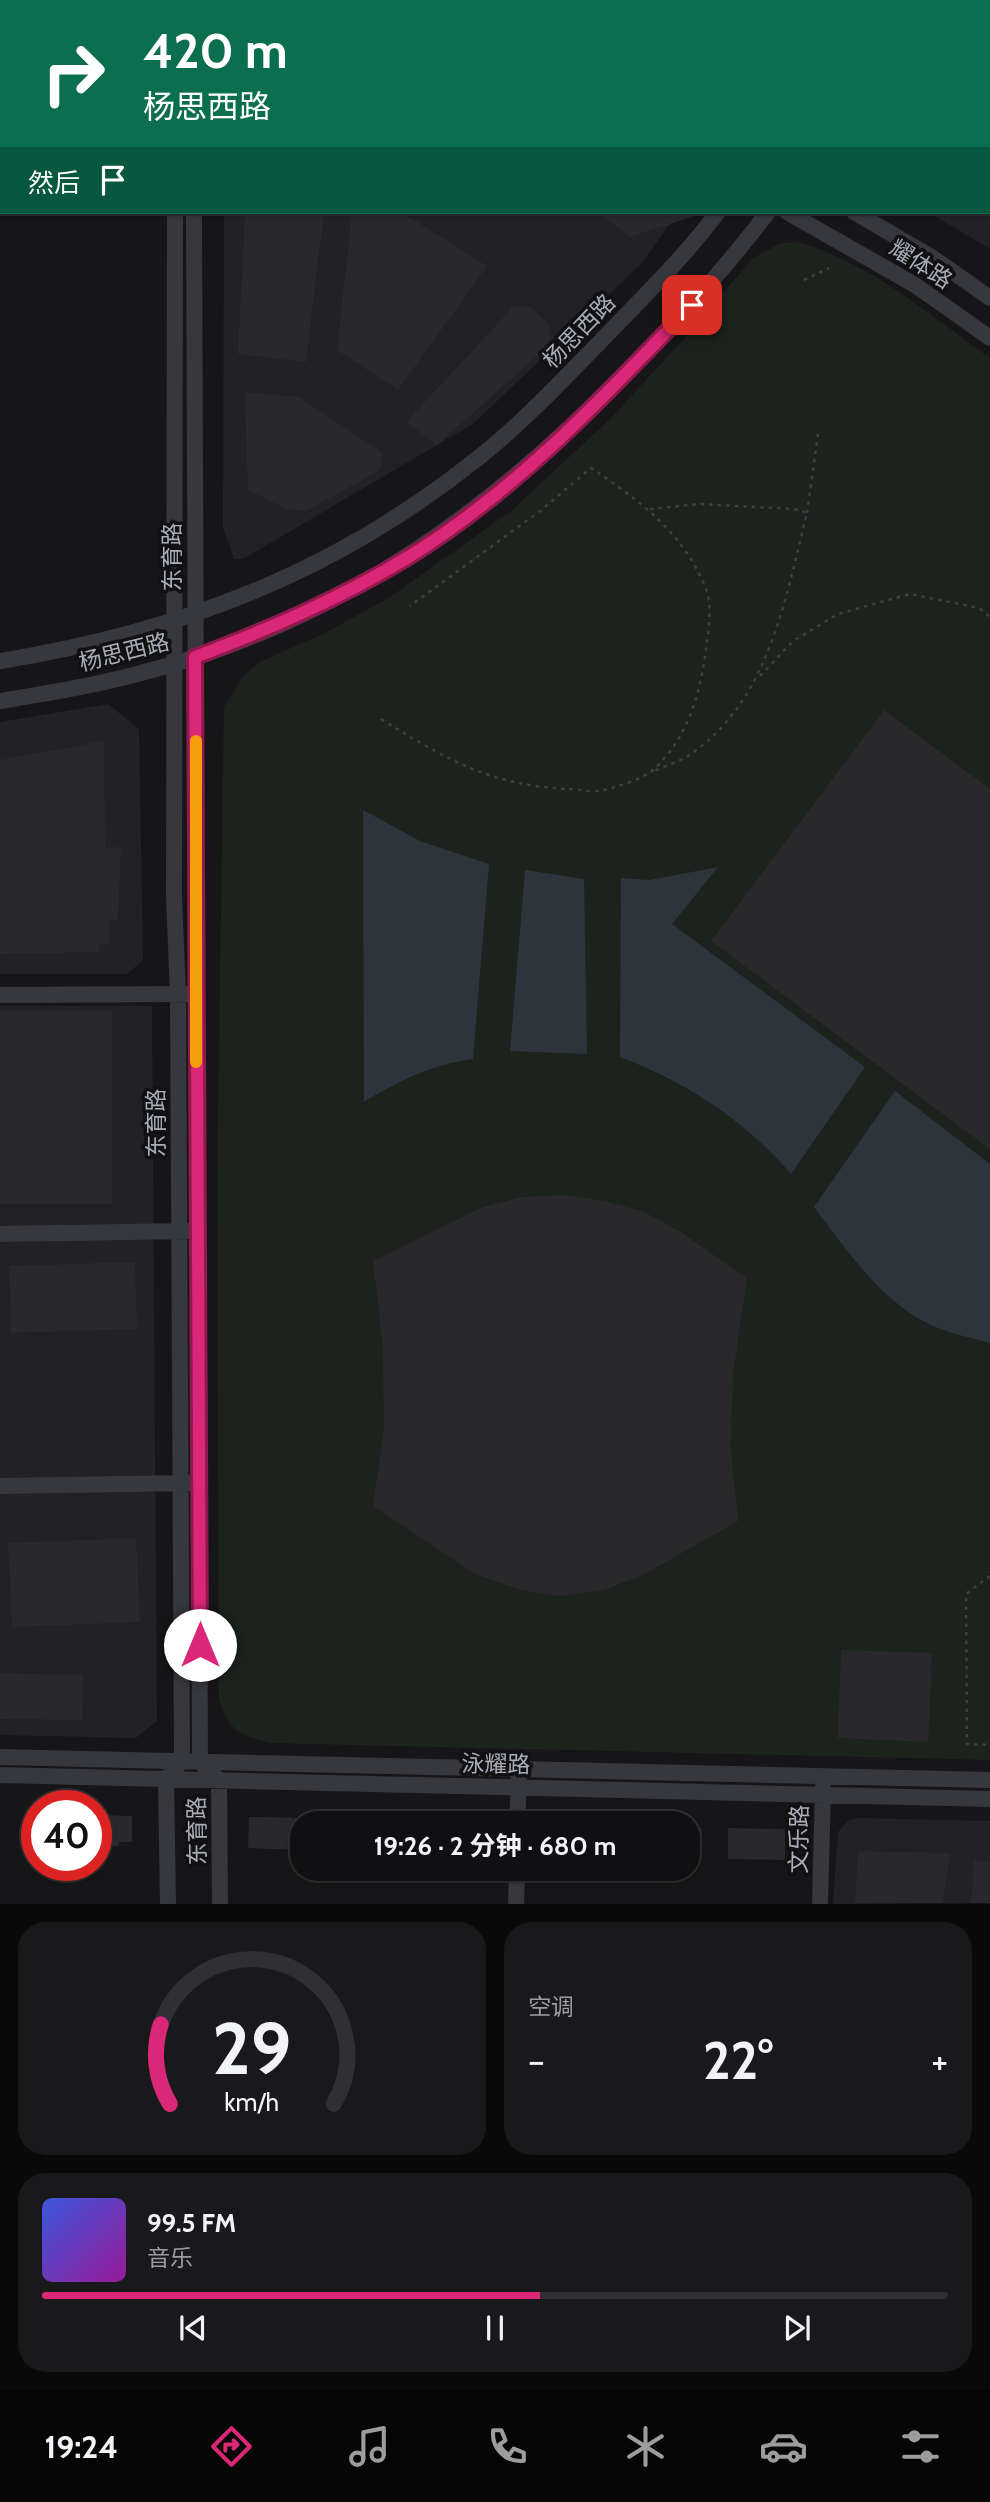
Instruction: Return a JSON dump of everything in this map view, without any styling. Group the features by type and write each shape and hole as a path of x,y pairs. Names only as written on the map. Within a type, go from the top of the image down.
{"street":[{"name":"东育路","path":"168,1903 166,1779 182,1761 178,995 174,897 177,663 175,214"},
{"name":"东育路","path":"194,214 200,1762 219,1780 220,1903"},
{"name":"杨思西路","path":"0,661 100,643 176,621 264,588 338,552 398,516 479,458 567,376 663,278 716,214"},
{"name":"杨思西路","path":"0,701 109,681 195,657 268,629 357,586 408,557 504,488 587,412 692,305 766,214"},
{"name":"耀体路","path":"791,214 915,285 990,338"},
{"name":"耀体路","path":"857,214 933,258 990,298"},
{"path":"0,995 196,993"},
{"path":"0,1234 197,1230"},
{"path":"0,1486 199,1483"},
{"name":"泳耀路","path":"0,1757 990,1780"},
{"path":"517,1811 519,1769"},
{"name":"泳耀路","path":"0,1775 990,1799"},
{"name":"文乐路","path":"820,1903 823,1776"},
{"path":"516,1903 517,1881"}],"path":[{"path":"804,279 829,268"},
{"path":"757,678 779,622 807,513 818,434"},
{"path":"410,606 540,511 591,468 650,509 689,556 707,591 710,623 701,689 686,727 652,772"},
{"path":"650,509 699,504 794,509 807,513"},
{"path":"381,719 441,755 483,775 534,787 602,791 688,756 723,725 757,678 793,641 838,614 910,594 979,608 990,617"},
{"path":"990,1576 966,1594 967,1744 990,1745"}],"shaded area":[{"path":"224,214 677,214 642,263 473,424 243,559 234,559 223,528"},
{"path":"931,214 990,214 990,249"},
{"path":"796,242 822,250 873,275 990,358 990,1760 270,1743 250,1737 232,1725 219,1700 217,1181 224,707 245,674 262,661 327,632 390,597 511,511 610,419 684,339 753,258 779,244"},
{"path":"108,704 139,729 143,960 127,974 0,974 0,722"},
{"path":"363,810 420,841 489,864 473,1059 416,1074 364,1102"},
{"path":"718,867 672,924 865,1067 791,1174 754,1136 713,1105 669,1079 620,1057 621,878 650,880"},
{"path":"525,870 584,879 587,1054 510,1051"},
{"path":"0,1006 152,1006 157,1721 136,1738 0,1735"},
{"path":"895,1091 990,1164 990,1343 939,1328 906,1311 863,1270 814,1207"},
{"path":"848,1820 990,1821 990,1903 833,1904 838,1832"}],"building":[{"path":"245,214 324,214 306,362 238,354"},
{"path":"352,214 404,214 487,266 398,390 337,350"},
{"path":"601,214 701,214 630,237"},
{"path":"514,306 530,307 551,326 548,346 437,445 406,422"},
{"path":"245,392 299,397 383,453 380,470 306,511 286,509 248,490"},
{"path":"884,710 990,789 990,1149 711,941"},
{"path":"104,741 105,848 121,847 118,920 110,921 109,944 99,945 100,952 0,954 0,760"},
{"path":"0,1011 112,1011 112,1204 0,1204"},
{"path":"565,1195 605,1201 644,1212 679,1231 747,1278 734,1368 730,1443 738,1521 643,1575 604,1590 559,1596 521,1590 475,1574 373,1506 384,1429 383,1348 373,1261 483,1207 522,1197"},
{"path":"135,1262 137,1329 11,1333 9,1266"},
{"path":"136,1538 140,1622 12,1627 8,1543"},
{"path":"841,1650 932,1653 928,1742 838,1738"},
{"path":"0,1673 83,1675 82,1720 0,1719"},
{"path":"112,1815 132,1816 132,1842 119,1842 119,1846 112,1846"},
{"path":"249,1817 290,1818 290,1850 248,1848"},
{"path":"700,1828 702,1828 701,1860"},
{"path":"728,1828 785,1829 785,1860 728,1859"},
{"path":"858,1851 951,1853 942,1903 855,1903"},
{"path":"974,1861 990,1861 990,1903 971,1903"}],"slow traffic":[{"path":"196,741 196,1062"}],"route":[{"path":"200,1645 195,657 314,609 408,557 456,524 504,488 546,451 692,305"}]}
